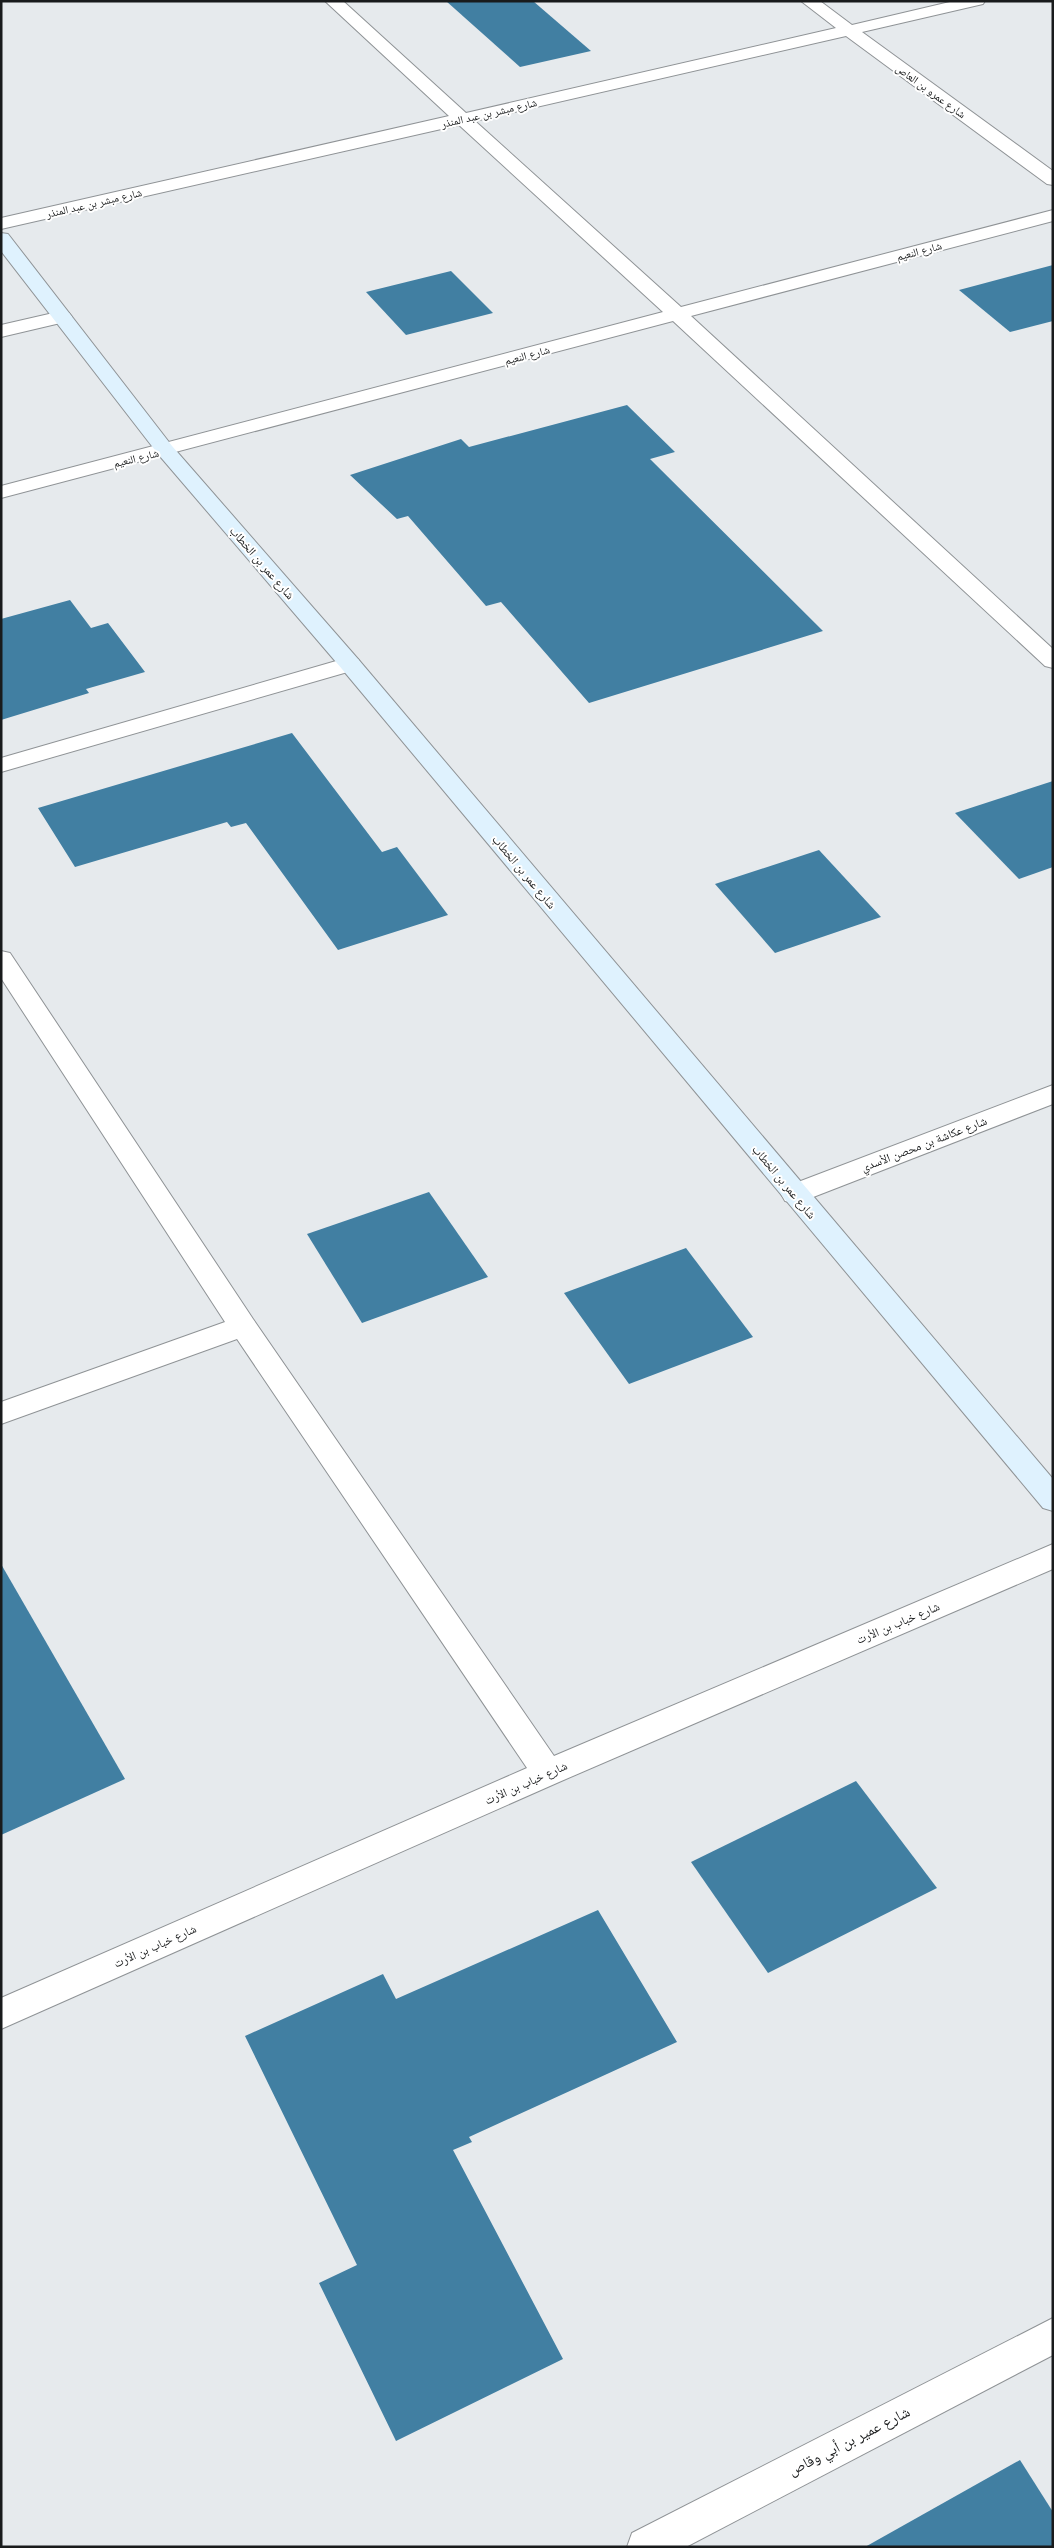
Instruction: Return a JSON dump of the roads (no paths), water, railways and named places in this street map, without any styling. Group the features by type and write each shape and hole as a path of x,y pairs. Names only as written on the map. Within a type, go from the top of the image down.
{"street":[{"path":"333,1 678,315 1053,662"},
{"name":"شارع عمرو بن العاص","path":"809,1 1053,180"},
{"name":"شارع مبشر بن عبد المنذر","path":"1,224 977,1"},
{"name":"شارع النعيم","path":"1,492 1053,215"},
{"name":"شارع عمر بن الخطاب","path":"1,238 165,450 350,664 1053,1500"},
{"path":"1,331 62,317"},
{"path":"1,765 350,664"},
{"path":"3,965 243,1326 548,1773"},
{"name":"شارع عكاشة بن محصن الأسدي","path":"794,1194 1053,1094"},
{"path":"1,1413 243,1326"},
{"name":"شارع خباب بن الأرت","path":"1,2014 548,1773 1053,1556"},
{"name":"شارع عمير بن أبي وقاص","path":"646,2547 1053,2336"}]}
